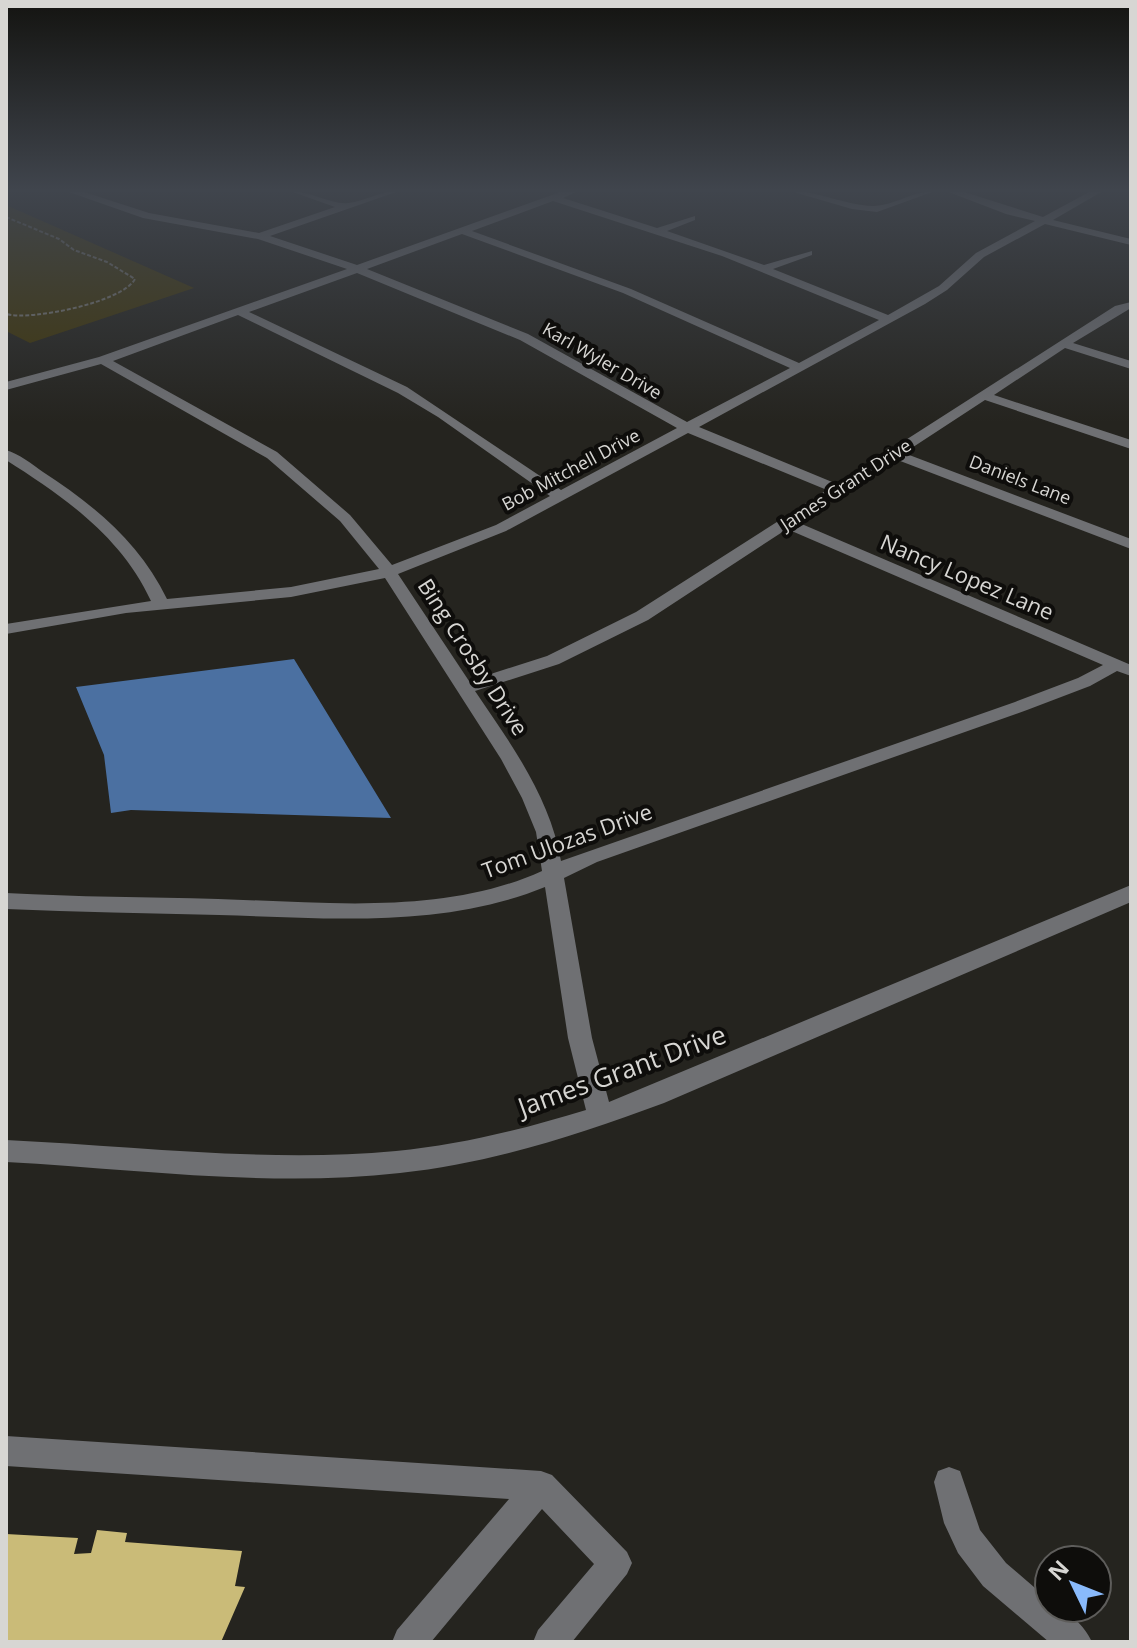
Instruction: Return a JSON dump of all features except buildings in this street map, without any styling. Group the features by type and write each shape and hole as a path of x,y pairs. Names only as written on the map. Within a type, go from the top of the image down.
{"street":[{"path":"6,386 103,360 357,268"},
{"name":"Karl Wyler Drive","path":"357,268 524,337 571,361 667,419 838,489"},
{"path":"563,268 627,291 766,355 800,367"},
{"path":"761,268 887,319"},
{"name":"Bob Mitchell Drive","path":"6,629 77,615 161,604 291,592 389,572 461,546 561,496 800,367 943,288 966,268"},
{"name":"James Grant Drive","path":"465,688 553,660 642,616 1119,308 1131,305"},
{"path":"238,311 398,387 462,426 561,496"},
{"path":"1064,344 1131,365"},
{"name":"Bing Crosby Drive","path":"103,360 272,455 345,518 389,572 532,798 546,832 580,1038 600,1116"},
{"path":"985,396 1131,445"},
{"path":"6,454 78,503 113,535 150,580 161,604"},
{"name":"Daniels Lane","path":"895,454 1131,544"},
{"name":"Nancy Lopez Lane","path":"786,523 1124,668"},
{"name":"Tom Ulozas Drive","path":"6,901 389,912 480,898 551,877 590,857 1124,668"},
{"name":"James Grant Drive","path":"6,1151 300,1165 361,1165 479,1149 547,1133 600,1116 1131,893"},
{"path":"6,1451 541,1486 616,1563 550,1642"},
{"path":"949,1482 961,1525 975,1551 997,1576 1075,1642"},
{"path":"409,1642 541,1486"}],"path":[{"path":"6,314 19,318 53,314 122,291 135,279 117,268"}],"shaded area":[{"path":"6,268 148,268 194,288 30,343 6,331"}],"water":[{"path":"294,659 391,818 131,810 111,813 104,755 76,687"}]}
